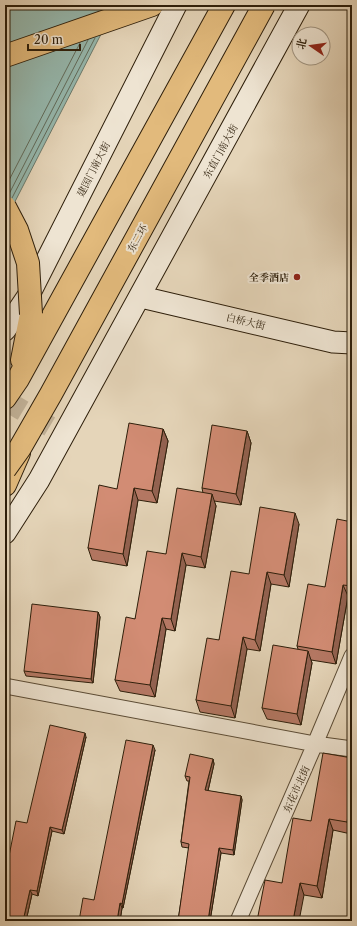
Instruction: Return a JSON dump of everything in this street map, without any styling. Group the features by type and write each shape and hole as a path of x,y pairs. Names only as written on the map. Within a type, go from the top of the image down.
{"highway":[{"path":"5,56 152,5"},
{"path":"5,398 18,379 224,5"},
{"name":"东二环","path":"5,468 20,448 264,5"},
{"path":"5,207 17,230 28,264 31,314 18,379"},
{"path":"5,485 20,448"}],"street":[{"name":"建国门南大街","path":"5,330 30,293 176,5"},
{"name":"东直门南大街","path":"141,297 299,5"},
{"name":"白桥大街","path":"141,297 333,342 352,343"},
{"path":"5,533 39,480 141,297"},
{"name":"东花市北街","path":"238,921 316,744 352,656"},
{"path":"5,686 316,744 352,749"}],"water":[{"path":"5,5 116,5 5,221"}],"building":[{"path":"129,423 163,429 152,491 134,488 123,554 88,548 99,485 117,489"},
{"path":"212,425 247,431 236,494 202,488"},
{"path":"177,488 212,494 201,557 182,553 171,619 162,618 150,685 115,680 126,617 135,619 147,551 166,554"},
{"path":"260,507 295,513 284,575 267,572 255,640 243,637 231,706 196,700 207,638 219,640 231,571 249,574"},
{"path":"337,519 352,522 352,586 343,585 332,652 297,646 308,584 325,587"},
{"path":"32,604 98,612 91,679 24,671"},
{"path":"273,645 308,651 297,714 262,708"},
{"path":"50,725 85,733 62,830 50,827 37,891 30,890 23,921 5,921 5,876 16,821 27,823"},
{"path":"126,740 153,745 122,904 120,903 117,921 79,921 83,898 94,900"},
{"path":"323,753 352,758 352,792 347,822 329,819 317,886 300,883 293,921 257,921 265,880 282,883 293,818 311,821"},
{"path":"190,754 213,759 205,790 241,796 233,850 219,848 208,921 178,921 189,844 181,842 190,777 185,776"},
{"path":"352,904 352,921 349,921"}],"tunnel":[{"path":"5,400 64,435"}],"place":[{"name":"全季酒店","path":"297,277"}]}
